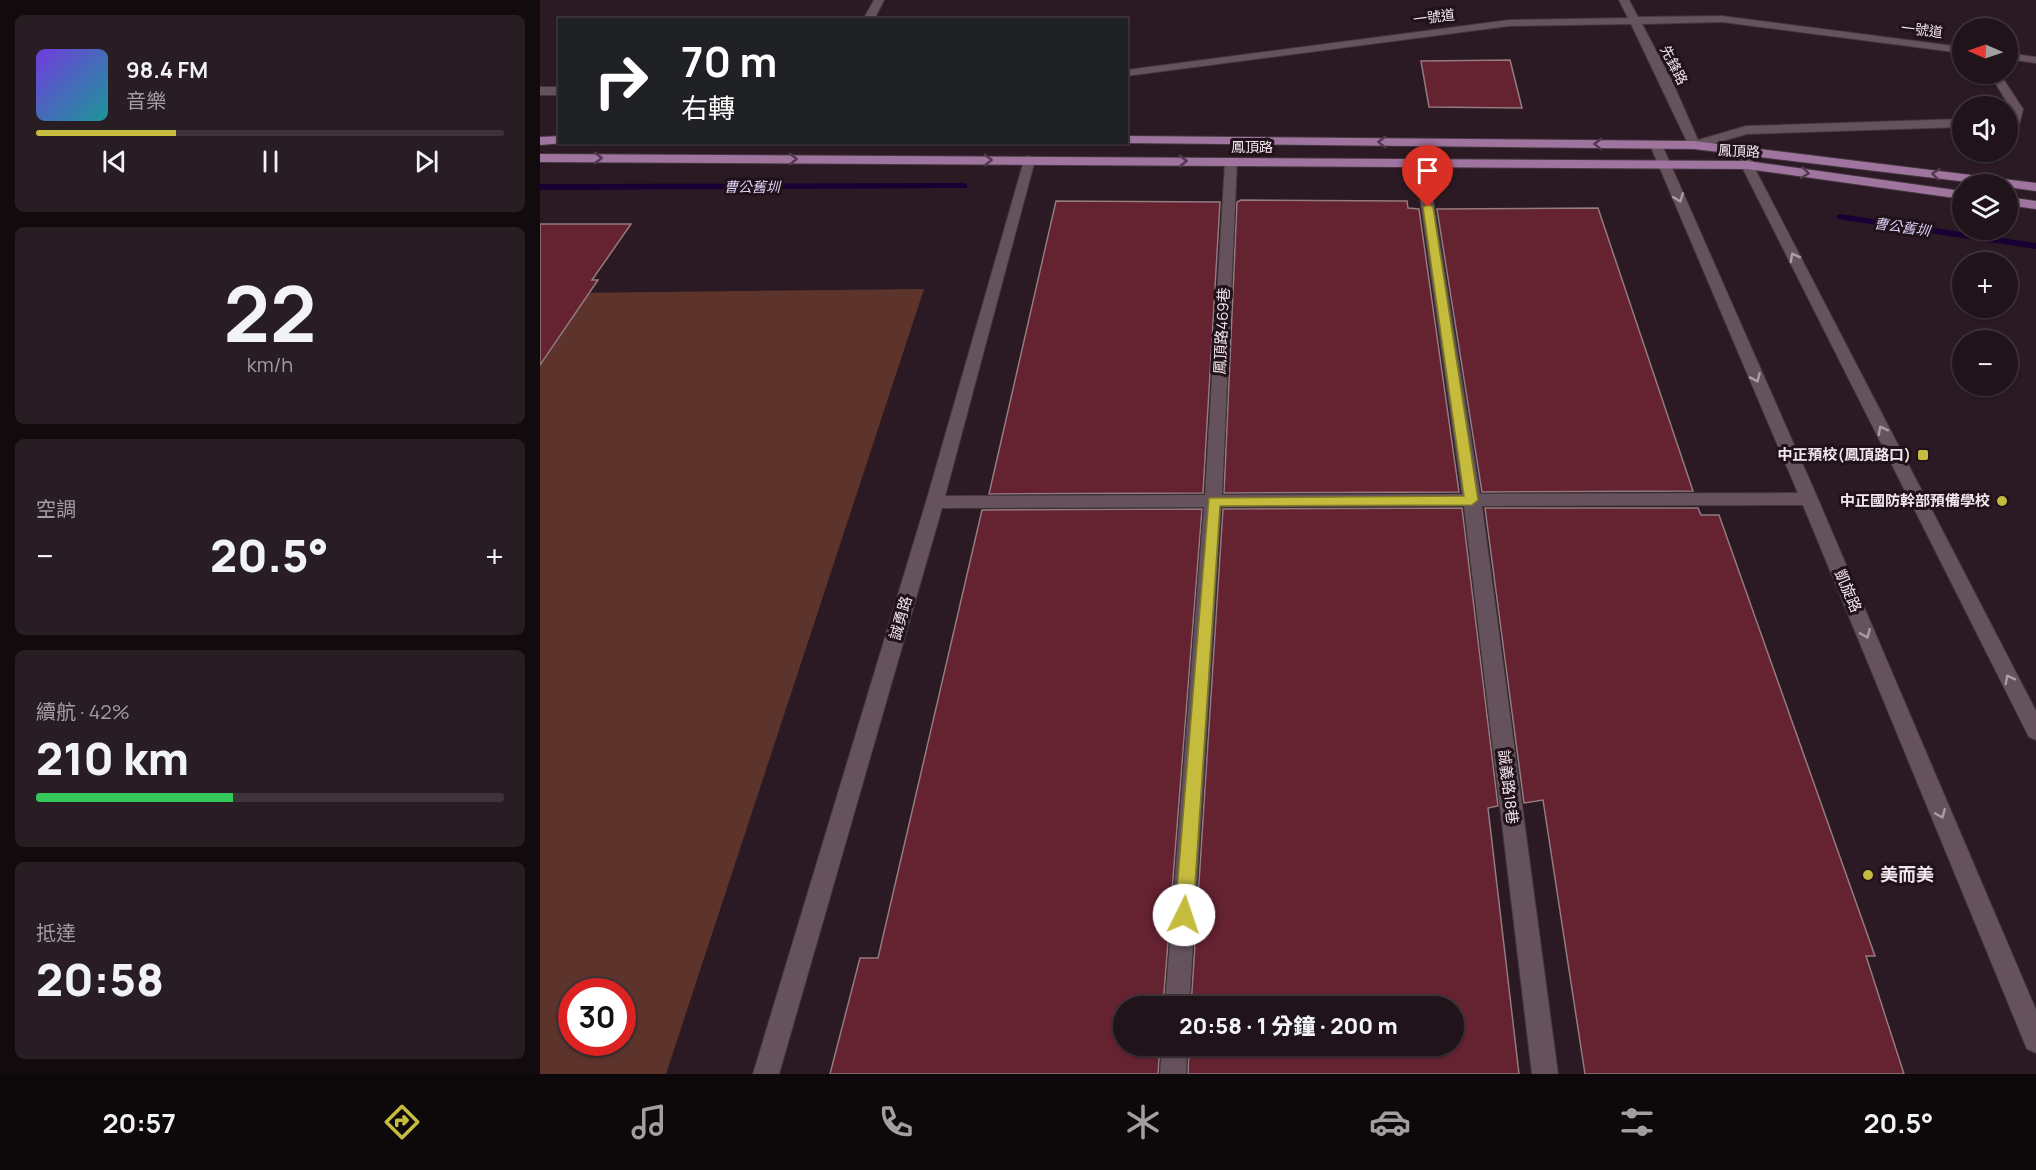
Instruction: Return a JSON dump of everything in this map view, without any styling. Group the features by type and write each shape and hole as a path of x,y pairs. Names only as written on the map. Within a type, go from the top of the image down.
{"main road":[{"name":"鳳頂路","path":"1128,140 1694,145 1747,158 1952,193"},
{"path":"540,141 558,141"},
{"name":"鳳頂路","path":"540,158 1666,164 1747,158 2036,187"},
{"path":"2018,203 2036,205"}],"street":[{"path":"869,18 879,0"},
{"name":"先鋒路","path":"1624,0 1666,81 1694,145"},
{"name":"一號道","path":"1128,73 1509,23 1722,19 1952,49"},
{"path":"2018,58 2036,60"},
{"path":"540,91 558,91"},
{"path":"1694,145 1746,130 1952,123"},
{"name":"凱旋路","path":"1656,145 1809,498 2036,1040"},
{"path":"1747,158 2036,731"},
{"name":"誠勇路","path":"766,1074 935,502 1029,160"},
{"name":"鳳頂路469巷","path":"1178,996 1213,501 1231,162"},
{"name":"誠義路18巷","path":"1421,162 1472,500 1545,1074"},
{"path":"935,502 1809,498"},
{"path":"1173,1074 1174,1056"}],"shaded area":[{"path":"924,289 666,1074 540,1074 540,337 572,293"}],"building":[{"path":"1510,60 1522,108 1429,107 1421,61"},
{"path":"1241,200 1407,201 1408,208 1419,209 1459,492 1224,493 1237,202"},
{"path":"1056,201 1220,202 1203,493 989,494"},
{"path":"1598,208 1693,491 1482,492 1437,209"},
{"path":"540,224 631,224 592,280 598,280 540,365"},
{"path":"1462,508 1498,806 1488,808 1519,1074 1188,1074 1189,1056 1464,1056 1464,996 1192,996 1223,509"},
{"path":"1485,508 1698,508 1701,515 1719,515 1875,956 1866,956 1904,1074 1585,1074 1543,800 1524,803"},
{"path":"1202,509 1164,996 1113,996 1113,1056 1159,1056 1158,1074 830,1074 860,958 878,958 982,510"}],"waterway":[{"name":"曹公舊圳","path":"540,187 964,186"},
{"name":"曹公舊圳","path":"1840,217 2036,246"}],"place":[{"name":"中正預校(鳳頂路口)","path":"1923,455"},
{"name":"中正國防幹部預備學校","path":"2002,501"},
{"name":"美而美","path":"1868,875"}],"route":[{"path":"1184,915 1213,501 1472,500 1428,207"}]}
